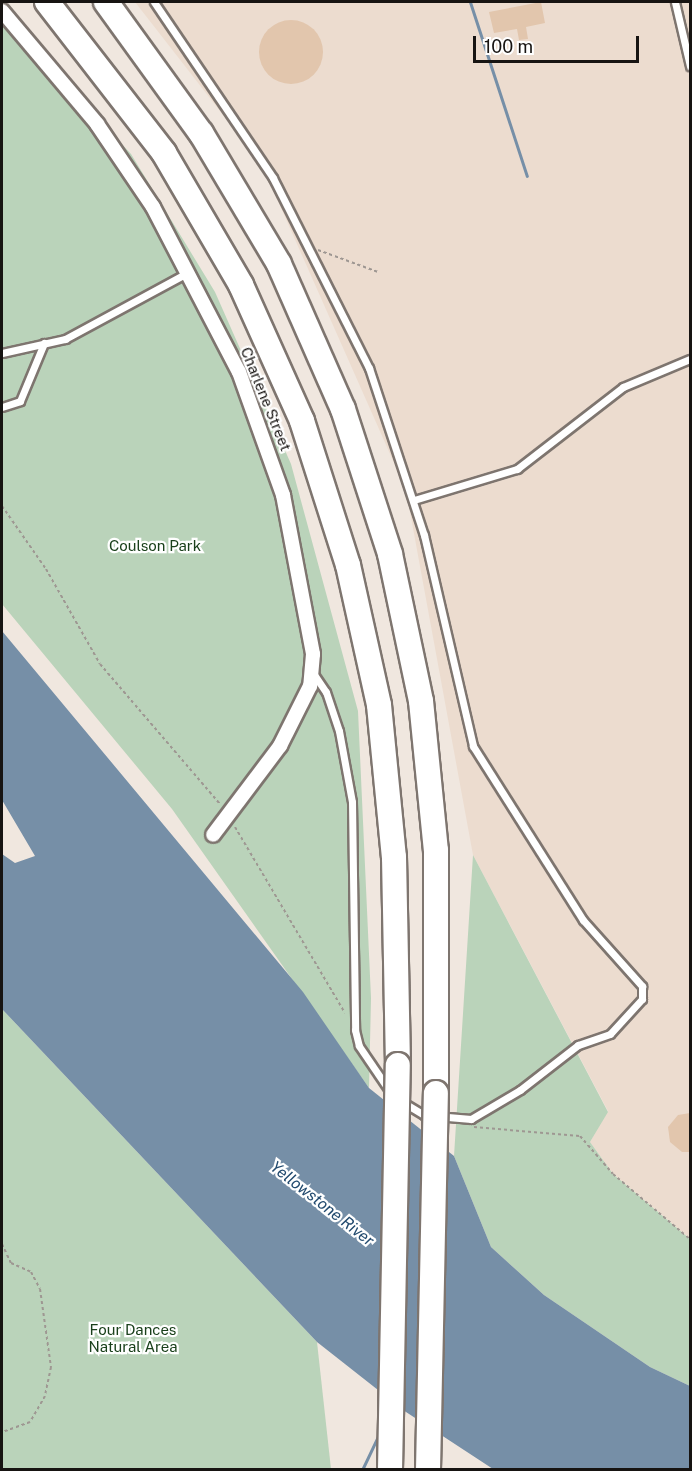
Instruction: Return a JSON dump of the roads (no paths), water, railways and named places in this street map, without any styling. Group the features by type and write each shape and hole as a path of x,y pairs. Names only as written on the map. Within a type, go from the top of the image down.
{"highway":[{"path":"47,2 164,153 241,285 302,421 348,565 379,705 394,857 398,1065 390,1470"},
{"path":"106,2 201,133 279,264 343,409 390,554 421,701 436,850 436,1093 428,1470"}],"street":[{"name":"Charlene Street","path":"2,11 97,124 189,272 239,372 272,455 303,599 311,672 303,706 280,746 213,835"}],"lane":[{"path":"154,2 235,116 310,247 369,368 414,500 473,746 583,920 639,979 642,999 610,1034 578,1045 520,1090 460,1122 424,1115 381,1084 355,1030 352,802 339,731 326,692 311,672"},
{"path":"675,2 690,66"},
{"path":"2,353 65,339 189,272"},
{"path":"2,407 20,401 44,343"},
{"path":"414,500 517,470 623,387 690,359"}],"water":[{"name":"Yellowstone River","path":"2,631 303,992 369,1088 454,1156 491,1247 544,1295 650,1367 690,1386 690,1469 493,1469 406,1412 317,1342 2,1009 2,854 15,863 35,856 2,800"}],"waterway":[{"path":"470,2 527,176"},
{"path":"362,1470 380,1432"}],"park label":[{"name":"Coulson Park","path":"155,546"},
{"name":"Four Dances Natural Area","path":"133,1338"}]}
